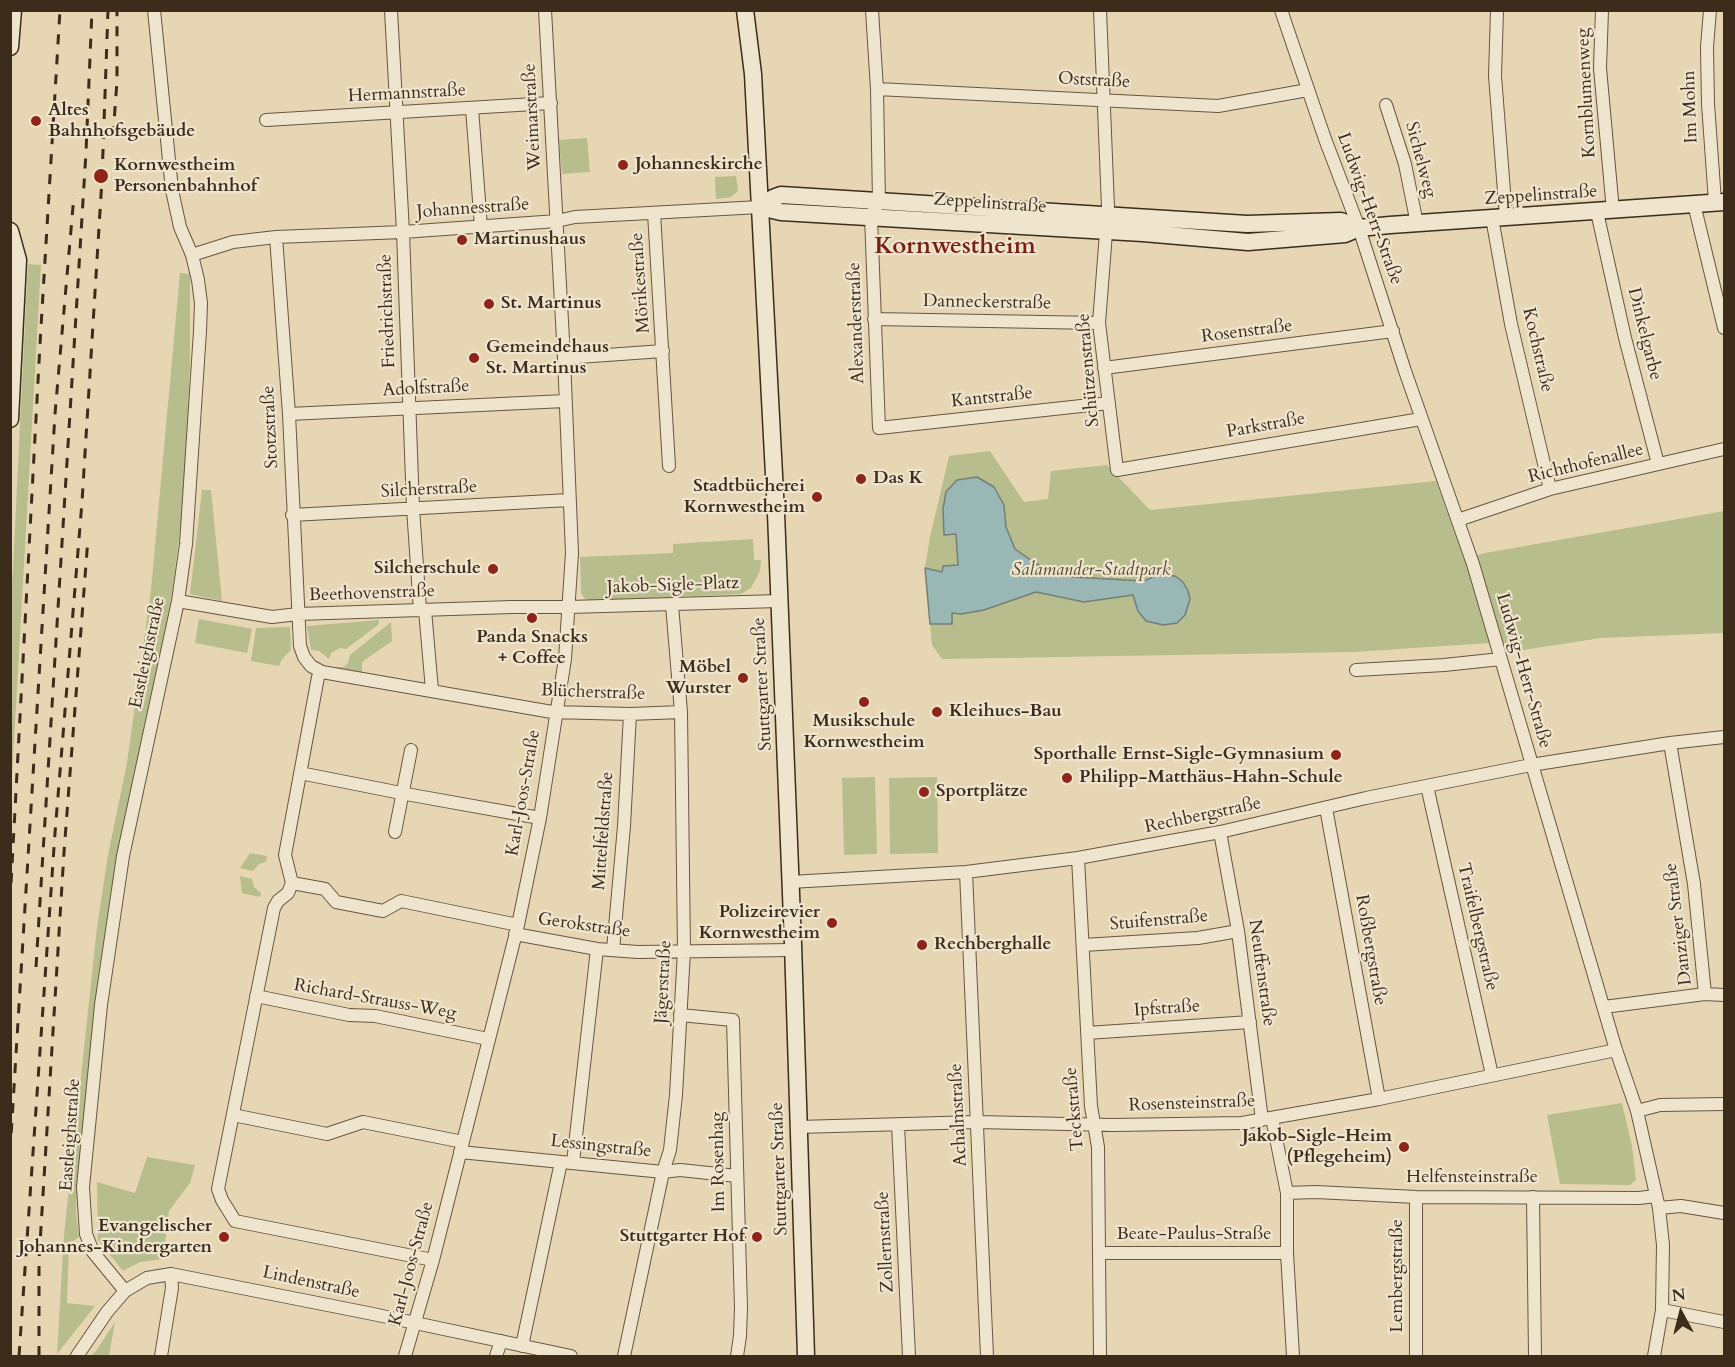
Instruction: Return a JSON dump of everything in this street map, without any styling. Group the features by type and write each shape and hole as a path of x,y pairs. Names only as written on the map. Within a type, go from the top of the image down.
{"main road":[{"path":"10,47 13,10"},
{"name":"Stuttgarter Straße","path":"745,10 753,74 776,513 806,1356"},
{"name":"Zeppelinstraße","path":"760,207 781,195 875,209 1107,224 1341,221 1359,228 1720,202"},
{"path":"10,231 18,261 10,418"}],"street":[{"name":"Eastleighstraße","path":"125,1291 93,1252 86,1234 83,1187 101,1005 123,856 178,601 186,544 201,303 192,255 180,227 173,199 154,10"},
{"name":"Friedrichstraße","path":"391,10 403,232 413,508 432,690"},
{"name":"Weimarstraße","path":"545,10 557,221"},
{"name":"Alexanderstraße","path":"872,10 877,89 874,319 879,428"},
{"name":"Schützenstraße","path":"1100,10 1107,224 1099,323 1117,470"},
{"name":"Ludwig-Herr-Straße","path":"1281,10 1359,228 1421,418 1473,564 1616,1050 1637,1111 1658,1202 1663,1245 1662,1310 1653,1356"},
{"name":"Kochstraße","path":"1497,10 1495,76 1499,218 1511,324 1550,489"},
{"name":"Kornblumenweg","path":"1602,10 1600,68 1605,211"},
{"name":"Im Mohn","path":"1710,10 1707,48 1708,104 1720,202"},
{"name":"Oststraße","path":"877,89 1218,106 1308,90"},
{"name":"Hermannstraße","path":"266,120 551,103"},
{"name":"Sichelweg","path":"1386,105 1405,164 1417,224"},
{"path":"472,108 481,227"},
{"path":"1694,204 1725,328"},
{"name":"Johannesstraße","path":"192,255 233,242 276,237 403,232 575,218 760,207"},
{"name":"Dinkelgarbe","path":"1605,211 1625,338 1658,464"},
{"name":"Mörikestraße","path":"654,213 669,466"},
{"name":"Karl-Joos-Straße","path":"405,1356 433,1260 516,930 540,818 566,659 572,553 557,221"},
{"name":"Stotzstraße","path":"276,237 289,414 298,614"},
{"name":"Danneckerstraße","path":"874,319 1099,323"},
{"name":"Rosenstraße","path":"1104,368 1393,331"},
{"name":"Mörikestraße","path":"564,358 663,351"},
{"name":"Adolfstraße","path":"289,414 565,401"},
{"name":"Kantstraße","path":"879,428 1109,404"},
{"name":"Parkstraße","path":"1117,470 1421,418"},
{"name":"Richthofenallee","path":"1458,520 1550,489 1725,449"},
{"name":"Silcherstraße","path":"292,515 568,500"},
{"name":"Beethovenstraße","path":"178,601 272,617 298,614 569,607"},
{"name":"Jakob-Sigle-Platz","path":"569,607 779,601"},
{"name":"Jägerstraße","path":"624,1356 663,1172 670,1150 676,1095 684,951 681,712 672,605"},
{"name":"Blücherstraße","path":"298,614 300,646 304,657 311,666 322,672 556,712 630,714 681,712"},
{"path":"1356,670 1444,666 1501,659"},
{"path":"318,677 285,855 292,883 288,893 278,901 274,908 218,1189 235,1221 433,1260"},
{"name":"Mittelfeldstraße","path":"613,950 624,826 630,714"},
{"name":"Rechbergstraße","path":"790,882 966,872 1078,858 1220,832 1531,765 1670,742 1725,737"},
{"name":"Danziger Straße","path":"1670,742 1694,884 1705,994"},
{"path":"395,832 411,750"},
{"path":"300,773 401,794 540,818"},
{"name":"Traifelbergstraße","path":"1427,786 1492,1075"},
{"name":"Roßbergstraße","path":"1326,808 1379,1099"},
{"name":"Neuffenstraße","path":"1220,832 1267,1119 1287,1194 1287,1253 1293,1356"},
{"name":"Teckstraße","path":"1078,858 1090,1106 1098,1147 1100,1356"},
{"name":"Achalmstraße","path":"966,872 987,1356"},
{"name":"Gerokstraße","path":"292,883 325,889 336,902 383,911 401,901 597,949 793,950"},
{"name":"Stuifenstraße","path":"1083,945 1198,938 1238,931"},
{"path":"522,1346 567,1162 597,949"},
{"path":"1604,1007 1705,994 1725,995"},
{"name":"Richard-Strauss-Weg","path":"256,996 349,1015 375,1016 488,1039"},
{"name":"Im Rosenhag","path":"680,1015 733,1020 741,1317 737,1356"},
{"name":"Ipfstraße","path":"1087,1033 1250,1022"},
{"name":"Rosensteinstraße","path":"798,1127 977,1122 1221,1124 1267,1119 1379,1099 1616,1050"},
{"path":"1637,1111 1660,1105 1725,1104"},
{"name":"Lessingstraße","path":"233,1115 327,1134 363,1122 462,1147 567,1162 663,1172 680,1170 737,1176"},
{"name":"Zollernstraße","path":"898,1125 909,1356"},
{"name":"Helfensteinstraße","path":"1287,1194 1316,1192 1416,1197 1643,1198 1725,1213"},
{"name":"Lembergstraße","path":"1416,1197 1416,1356"},
{"path":"1533,1197 1535,1356"},
{"name":"Beate-Paulus-Straße","path":"1100,1253 1287,1253"},
{"path":"161,1356 172,1288 171,1274"},
{"name":"Lindenstraße","path":"77,1356 107,1312 125,1291 138,1281 171,1274 571,1356"},
{"path":"1662,1310 1725,1322"},
{"path":"496,1356 501,1341"}],"green space":[{"path":"587,138 590,172 562,174 559,140"},
{"path":"736,176 738,191 731,197 716,199 715,177"},
{"path":"28,264 41,265 11,794 11,607"},
{"path":"180,273 190,274 190,362 185,488 172,593 134,785 97,1004 77,1180 76,1212 79,1237 69,1244 67,1303 95,1306 57,1354 64,1235 97,927 108,855 127,763 151,590"},
{"name":"Salamander-Stadtpark","path":"990,451 1024,502 1048,499 1051,471 1107,465 1150,510 1436,481 1464,559 1485,553 1724,511 1724,633 1601,638 1510,652 1507,643 1490,643 1353,652 942,659 932,645 925,568 930,537 949,456"},
{"path":"202,490 211,490 222,601 190,594"},
{"path":"753,539 754,560 761,560 760,571 751,588 741,594 590,601 584,598 581,592 580,557 673,553 673,544"},
{"path":"199,619 252,629 247,653 195,643"},
{"path":"379,620 378,625 346,649 340,648 331,653 329,659 319,651 311,650 307,626"},
{"path":"391,622 392,641 362,662 362,674 335,670 336,667 344,667 350,655"},
{"path":"290,627 291,650 279,666 251,661 256,628"},
{"path":"875,777 877,854 844,855 842,778"},
{"path":"937,777 938,853 890,854 889,778"},
{"path":"250,853 267,856 266,862 259,864 253,871 240,868"},
{"path":"240,876 252,879 254,887 261,893 260,897 242,893"},
{"path":"1622,1103 1632,1146 1636,1180 1630,1185 1560,1184 1547,1115"},
{"path":"147,1157 195,1165 190,1183 169,1211 163,1259 140,1262 123,1271 98,1240 97,1182 135,1193"},
{"path":"115,1322 109,1356 91,1356 96,1351"}],"water":[{"path":"977,477 994,487 1004,505 1006,527 1015,549 1035,563 1052,572 1073,577 1144,581 1157,575 1175,576 1183,582 1188,591 1190,599 1185,615 1177,623 1163,625 1146,621 1138,611 1133,595 1084,602 1036,592 984,610 961,614 952,613 952,624 930,624 925,568 942,572 943,566 958,565 956,534 944,535 943,509 946,492 957,480"}],"railway":[{"path":"10,903 60,10"},
{"path":"36,967 86,152 92,10"},
{"path":"19,1356 55,833 82,502 102,179 108,10"},
{"path":"113,136 117,81 117,10"},
{"path":"10,1153 55,414 74,195"},
{"path":"39,1356 39,1260 64,852 88,538"}],"place":[{"name":"Altes Bahnhofsgebäude","path":"36,121"},
{"name":"Johanneskirche","path":"623,165"},
{"name":"Kornwestheim Personenbahnhof","path":"101,176"},
{"name":"Martinushaus","path":"462,240"},
{"name":"St. Martinus","path":"489,304"},
{"name":"Gemeindehaus St. Martinus","path":"474,358"},
{"name":"Das K","path":"861,479"},
{"name":"Stadtbücherei Kornwestheim","path":"817,497"},
{"name":"Silcherschule","path":"493,569"},
{"name":"Panda Snacks + Coffee","path":"532,618"},
{"name":"Möbel Wurster","path":"743,678"},
{"name":"Musikschule Kornwestheim","path":"864,702"},
{"name":"Kleihues-Bau","path":"937,712"},
{"name":"Sporthalle Ernst-Sigle-Gymnasium","path":"1336,755"},
{"name":"Philipp-Matthäus-Hahn-Schule","path":"1067,778"},
{"name":"Sportplätze","path":"924,792"},
{"name":"Polizeirevier Kornwestheim","path":"832,923"},
{"name":"Rechberghalle","path":"922,945"},
{"name":"Jakob-Sigle-Heim (Pflegeheim)","path":"1404,1147"},
{"name":"Evangelischer Johannes-Kindergarten","path":"224,1237"},
{"name":"Stuttgarter Hof","path":"757,1237"}],"district":[{"name":"Kornwestheim","path":"955,247"}]}
